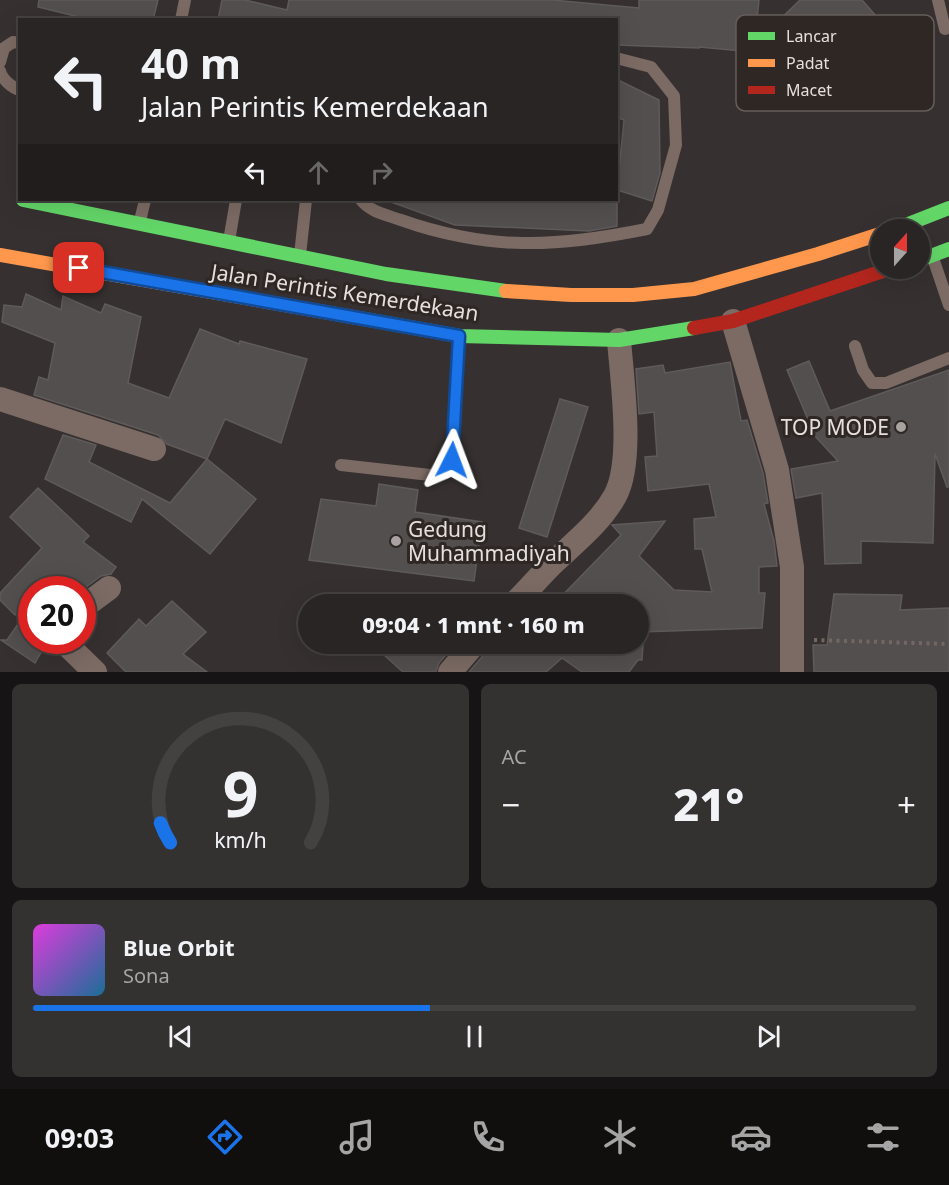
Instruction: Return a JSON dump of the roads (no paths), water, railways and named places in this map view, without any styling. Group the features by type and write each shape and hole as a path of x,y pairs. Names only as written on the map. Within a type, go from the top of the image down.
{"highway":[{"name":"Jalan Perintis Kemerdekaan","path":"32,201 140,222 299,258 419,280 529,293 618,295 695,289 846,247 870,238"},
{"path":"921,219 949,208"},
{"path":"930,256 949,249"},
{"name":"Jalan Perintis Kemerdekaan","path":"0,255 459,336 619,340 733,321 870,275"}],"street":[{"path":"733,321 777,470 792,567 792,672"},
{"path":"524,594 575,544 616,494 624,466 626,419 619,340"},
{"path":"0,399 154,449"},
{"path":"96,598 109,588"},
{"path":"76,654 95,672"},
{"path":"450,672 465,654"}],"lane":[{"path":"182,18 185,0"},
{"path":"938,0 945,29 949,26"},
{"path":"0,62 4,48 13,42 18,43"},
{"path":"362,201 375,211 451,235 523,243 605,237 647,229 658,210 676,145 674,96 651,67 618,59"},
{"path":"0,71 1,76 18,90"},
{"path":"140,222 145,201"},
{"path":"228,242 236,201"},
{"path":"299,258 306,201"},
{"path":"930,266 949,305"},
{"path":"341,465 430,475 446,473 452,460 459,336"},
{"path":"855,346 863,370 872,383 886,383 949,358"}],"place":[{"name":"TOP MODE","path":"901,427"},
{"name":"Gedung Muhammadiyah","path":"396,541"}]}
